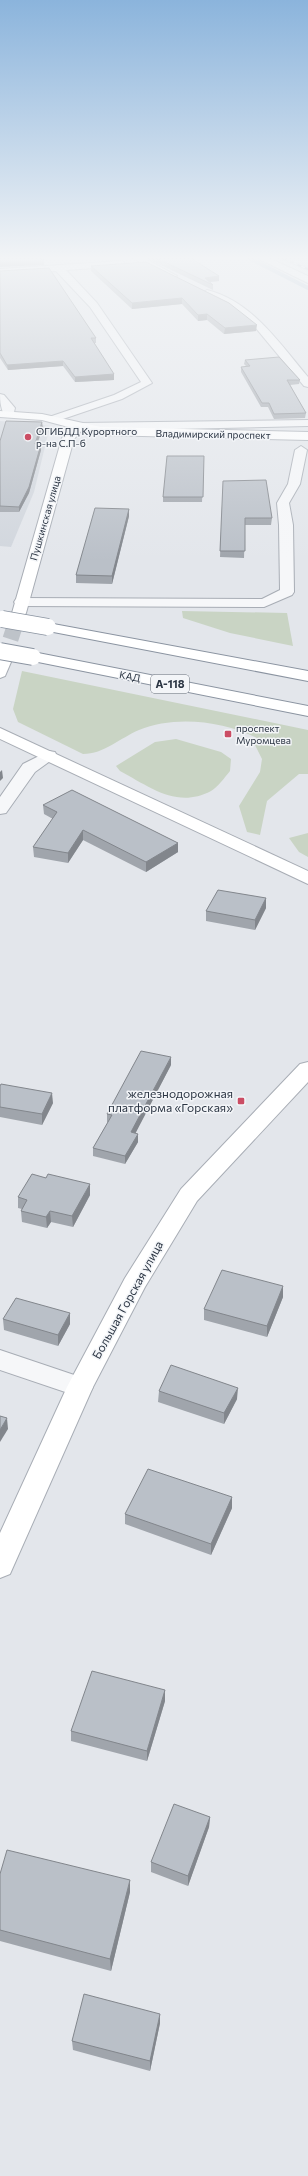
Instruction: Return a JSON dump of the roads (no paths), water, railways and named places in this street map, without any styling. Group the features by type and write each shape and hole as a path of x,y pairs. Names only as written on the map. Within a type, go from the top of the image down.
{"main road":[{"name":"Владимирский проспект","path":"5,414 53,419 79,427 101,431 308,436"},
{"name":"Пушкинская улица","path":"20,607 68,438 79,427"},
{"path":"0,619 308,676"},
{"name":"КАД","path":"1,662 33,657 308,711"},
{"path":"0,733 308,878"},
{"name":"Большая Горская улица","path":"0,1565 80,1387 134,1284 189,1195 308,1069"}],"street":[{"path":"53,419 118,397 147,383 130,359"},
{"path":"287,359 308,384"},
{"path":"0,397 9,408 5,414"},
{"path":"79,427 308,423"},
{"path":"20,607 264,604 287,592 286,525 283,503 294,484 301,450"},
{"path":"0,809 29,768 49,756"},
{"path":"0,1360 80,1387"}],"tunnel":[{"path":"17,620 19,613"},
{"path":"3,662 17,619"}],"place":[{"name":"ОГИБДД Курортного р-на С.П-б","path":"28,437"},
{"name":"проспект Муромцева","path":"228,734"},
{"name":"железнодорожная платформа «Горская»","path":"241,1101"}]}
